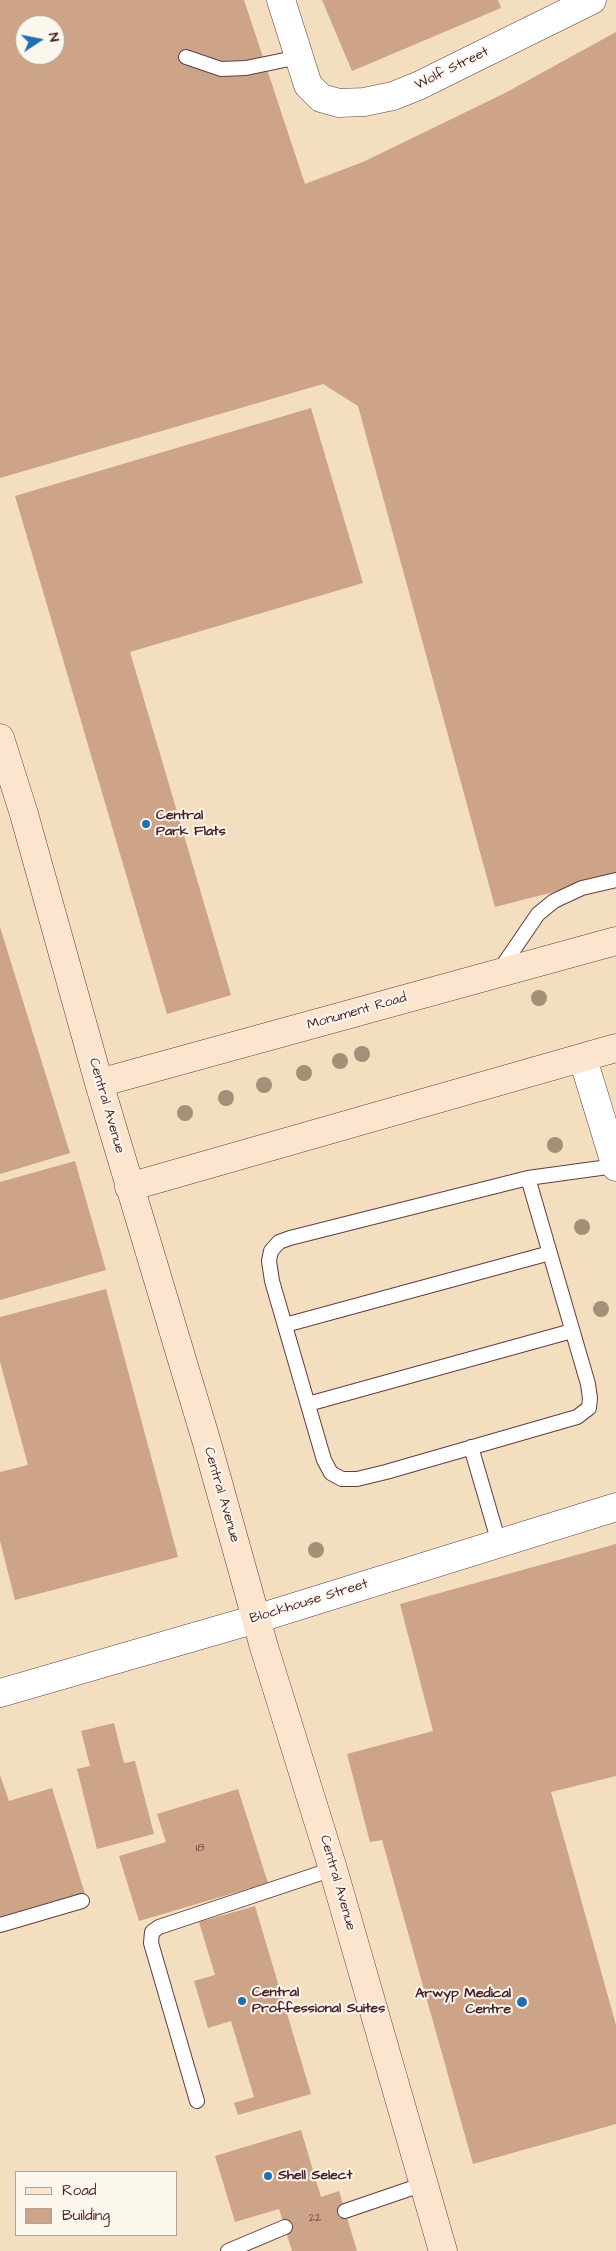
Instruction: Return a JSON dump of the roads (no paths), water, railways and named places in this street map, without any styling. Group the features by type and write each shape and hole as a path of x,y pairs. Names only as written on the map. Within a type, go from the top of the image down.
{"main road":[{"name":"Central Avenue","path":"0,738 24,814 98,1083 207,1443 256,1619 334,1869 443,2251"},
{"name":"Monument Road","path":"98,1083 616,941"},
{"path":"129,1187 583,1059 616,1048"}],"street":[{"path":"281,0 299,57"},
{"name":"Wolf Street","path":"299,57 308,85 322,98 338,103 364,102 393,96 418,86 592,0"},
{"path":"583,1059 616,1167"},
{"name":"Blockhouse Street","path":"0,1694 256,1619 616,1507"}],"lane":[{"path":"186,57 221,69 246,68 299,57"},
{"path":"499,972 538,914 554,901 582,888 616,880"},
{"path":"528,1178 590,1398 589,1408 585,1413 357,1479 342,1479 331,1473 324,1460 272,1281 268,1261 271,1251 279,1242 327,1228 528,1178 616,1167"},
{"path":"285,1325 550,1253"},
{"path":"308,1404 572,1331"},
{"path":"471,1447 499,1543"},
{"path":"197,2101 151,1943 152,1932 159,1927 334,1869"},
{"path":"0,1925 82,1901"},
{"path":"345,2211 424,2184"},
{"path":"228,2251 285,2227"}],"place":[{"name":"Central Park Flats","path":"146,824"},
{"name":"Central Proffessional Suites","path":"242,2001"},
{"name":"Arwyp Medical Centre","path":"522,2002"},
{"name":"Shell Select","path":"268,2176"}]}
